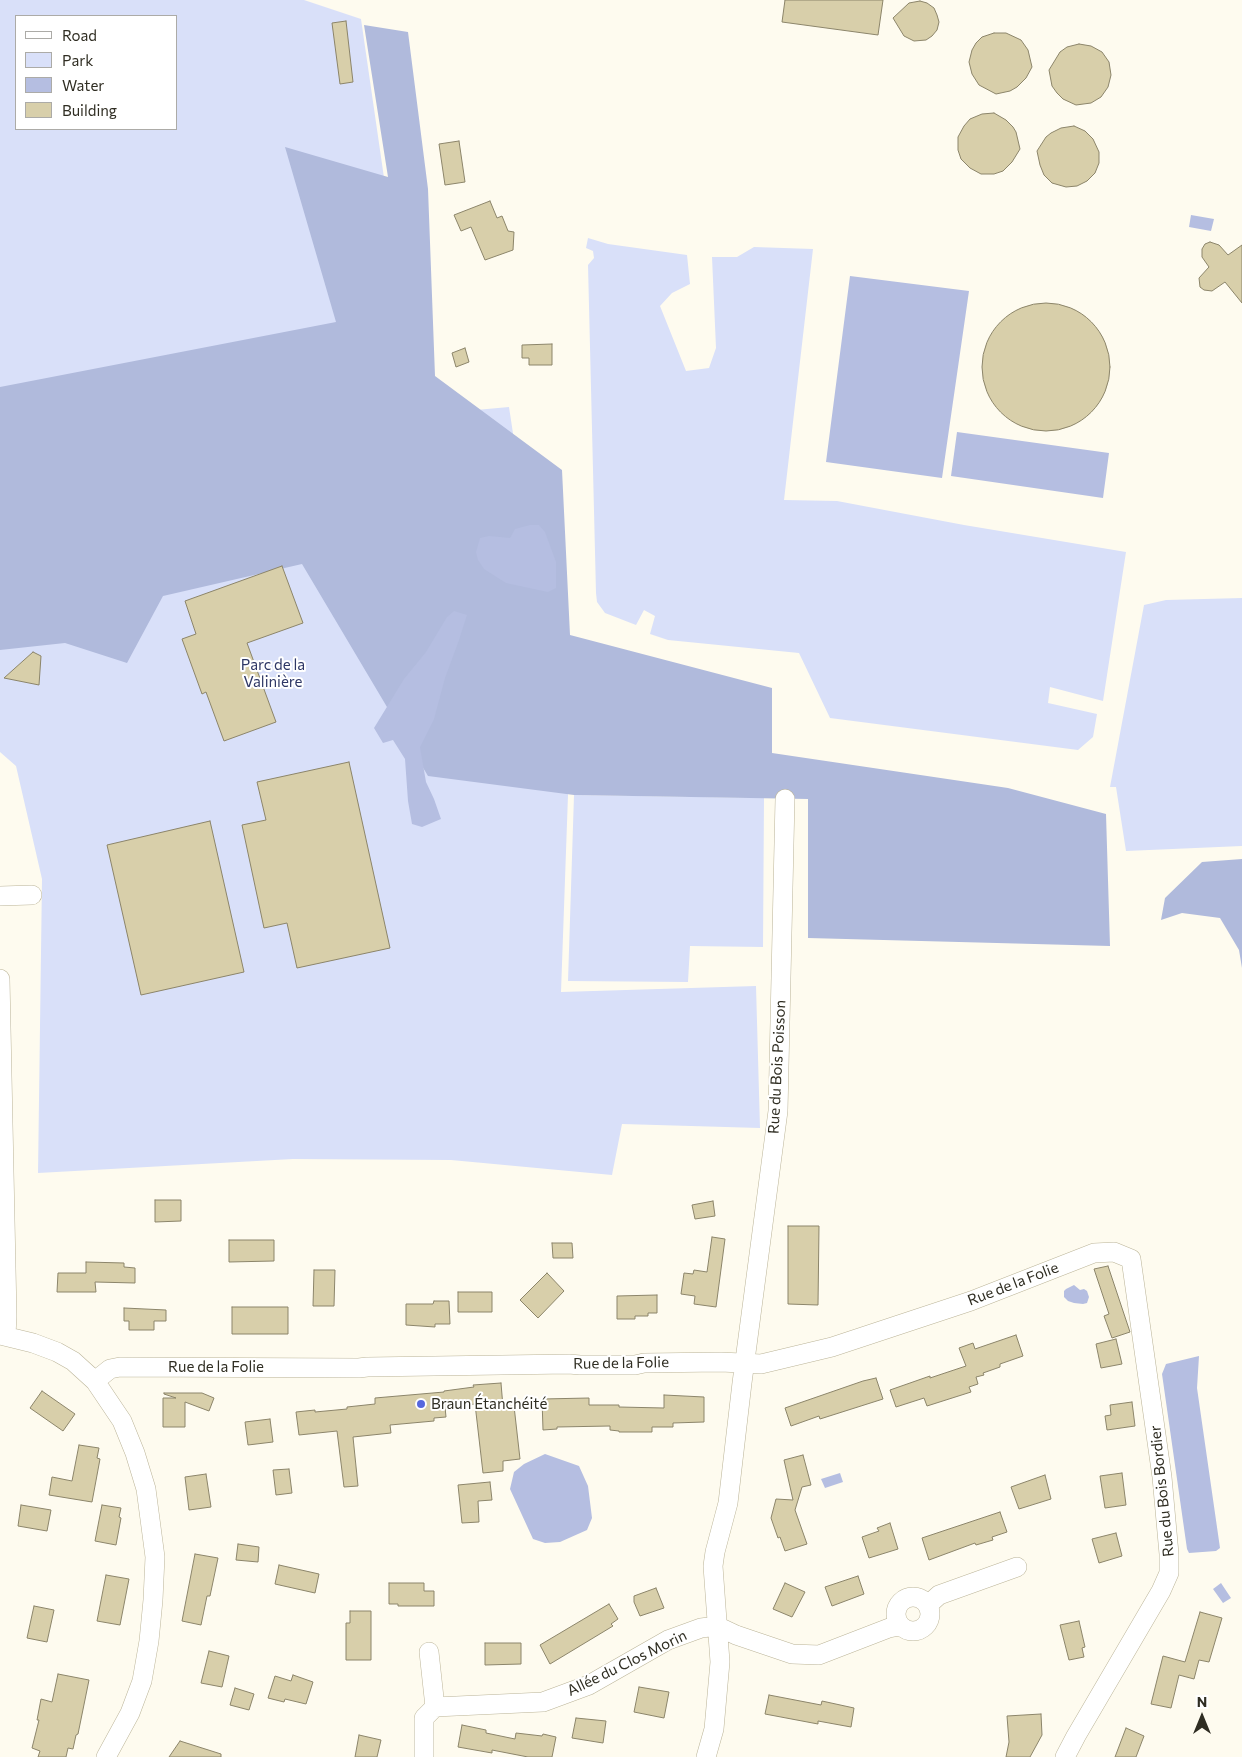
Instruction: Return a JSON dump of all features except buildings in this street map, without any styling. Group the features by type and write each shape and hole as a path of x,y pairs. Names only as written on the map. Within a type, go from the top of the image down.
{"street":[{"name":"Rue du Bois Poisson","path":"706,1757 714,1729 720,1662 713,1566 728,1503 778,1111 785,799"},
{"path":"0,896 32,894"},
{"path":"0,979 7,1307 3,1335 57,1352 73,1362 95,1381 122,1421 135,1453 146,1489 155,1557 150,1633 142,1681 130,1713 106,1757"},
{"name":"Rue de la Folie","path":"95,1381 110,1370 120,1367 315,1368 569,1364 635,1365 644,1363 721,1362 760,1364 832,1347 971,1301 1094,1253 1114,1252 1132,1259"},
{"name":"Rue du Bois Bordier","path":"1066,1757 1076,1736 1157,1598 1168,1573 1168,1532 1162,1477 1132,1259"},
{"path":"928,1605 939,1595 1017,1567"},
{"path":"717,1626 736,1635 792,1654 819,1655 889,1628 900,1626 910,1631 922,1629 929,1620 930,1610 928,1605 919,1597 907,1597 902,1600 895,1610 895,1616 900,1626"},
{"name":"Allée du Clos Morin","path":"435,1707 543,1702 589,1685 668,1640 701,1628 717,1626"},
{"path":"424,1757 424,1718 435,1707 429,1652"}],"green space":[{"name":"Parc de la Valinière","path":"0,0 304,0 361,19 402,302 421,415 509,407 568,795 561,992 756,986 760,1128 622,1124 612,1175 451,1160 293,1159 38,1173 42,879 16,766 0,752"},
{"path":"588,238 608,244 687,255 690,284 672,293 660,306 686,371 709,368 716,348 712,257 737,257 754,247 813,249 784,500 837,501 964,525 1126,552 1103,701 1050,687 1048,703 1097,714 1093,737 1078,750 830,718 799,653 668,640 650,634 655,616 644,610 636,625 605,613 597,602 596,593 588,265 594,258 593,251 586,248"},
{"path":"1242,598 1242,846 1126,851 1116,787 1110,787 1144,605 1166,600"},
{"path":"574,795 764,798 763,947 690,946 688,982 568,981"}],"shaded area":[{"path":"364,25 408,32 428,189 435,376 562,470 570,635 772,688 772,753 1008,788 1106,814 1110,946 808,938 808,799 574,795 428,776 302,564 163,596 127,663 65,643 0,650 0,387 336,322 285,147 388,177"},
{"path":"1242,859 1242,968 1239,950 1220,918 1182,913 1161,920 1165,898 1202,862"}],"water":[{"path":"1191,215 1214,219 1211,231 1189,227"},
{"path":"850,276 969,291 942,478 826,462"},
{"path":"957,432 1109,453 1103,498 951,476"},
{"path":"539,525 545,532 556,562 556,588 548,592 506,583 484,569 478,560 476,552 480,538 489,536 510,538 515,529"},
{"path":"454,611 467,615 445,678 434,719 420,747 426,782 441,819 422,827 412,824 408,801 405,759 393,740 383,743 374,728 404,679 426,652 447,617"},
{"path":"1074,1285 1080,1290 1084,1289 1087,1291 1089,1297 1087,1303 1074,1303 1064,1297 1064,1291"},
{"path":"1199,1356 1197,1388 1220,1548 1216,1551 1189,1553 1162,1374 1166,1364"},
{"path":"545,1454 579,1466 588,1486 592,1518 587,1530 560,1542 545,1543 533,1539 510,1489 514,1472 524,1464"},
{"path":"840,1473 843,1482 825,1488 821,1479"},
{"path":"1221,1583 1231,1598 1223,1603 1213,1589"}],"place":[{"name":"Braun Étanchéité","path":"421,1404"}]}
